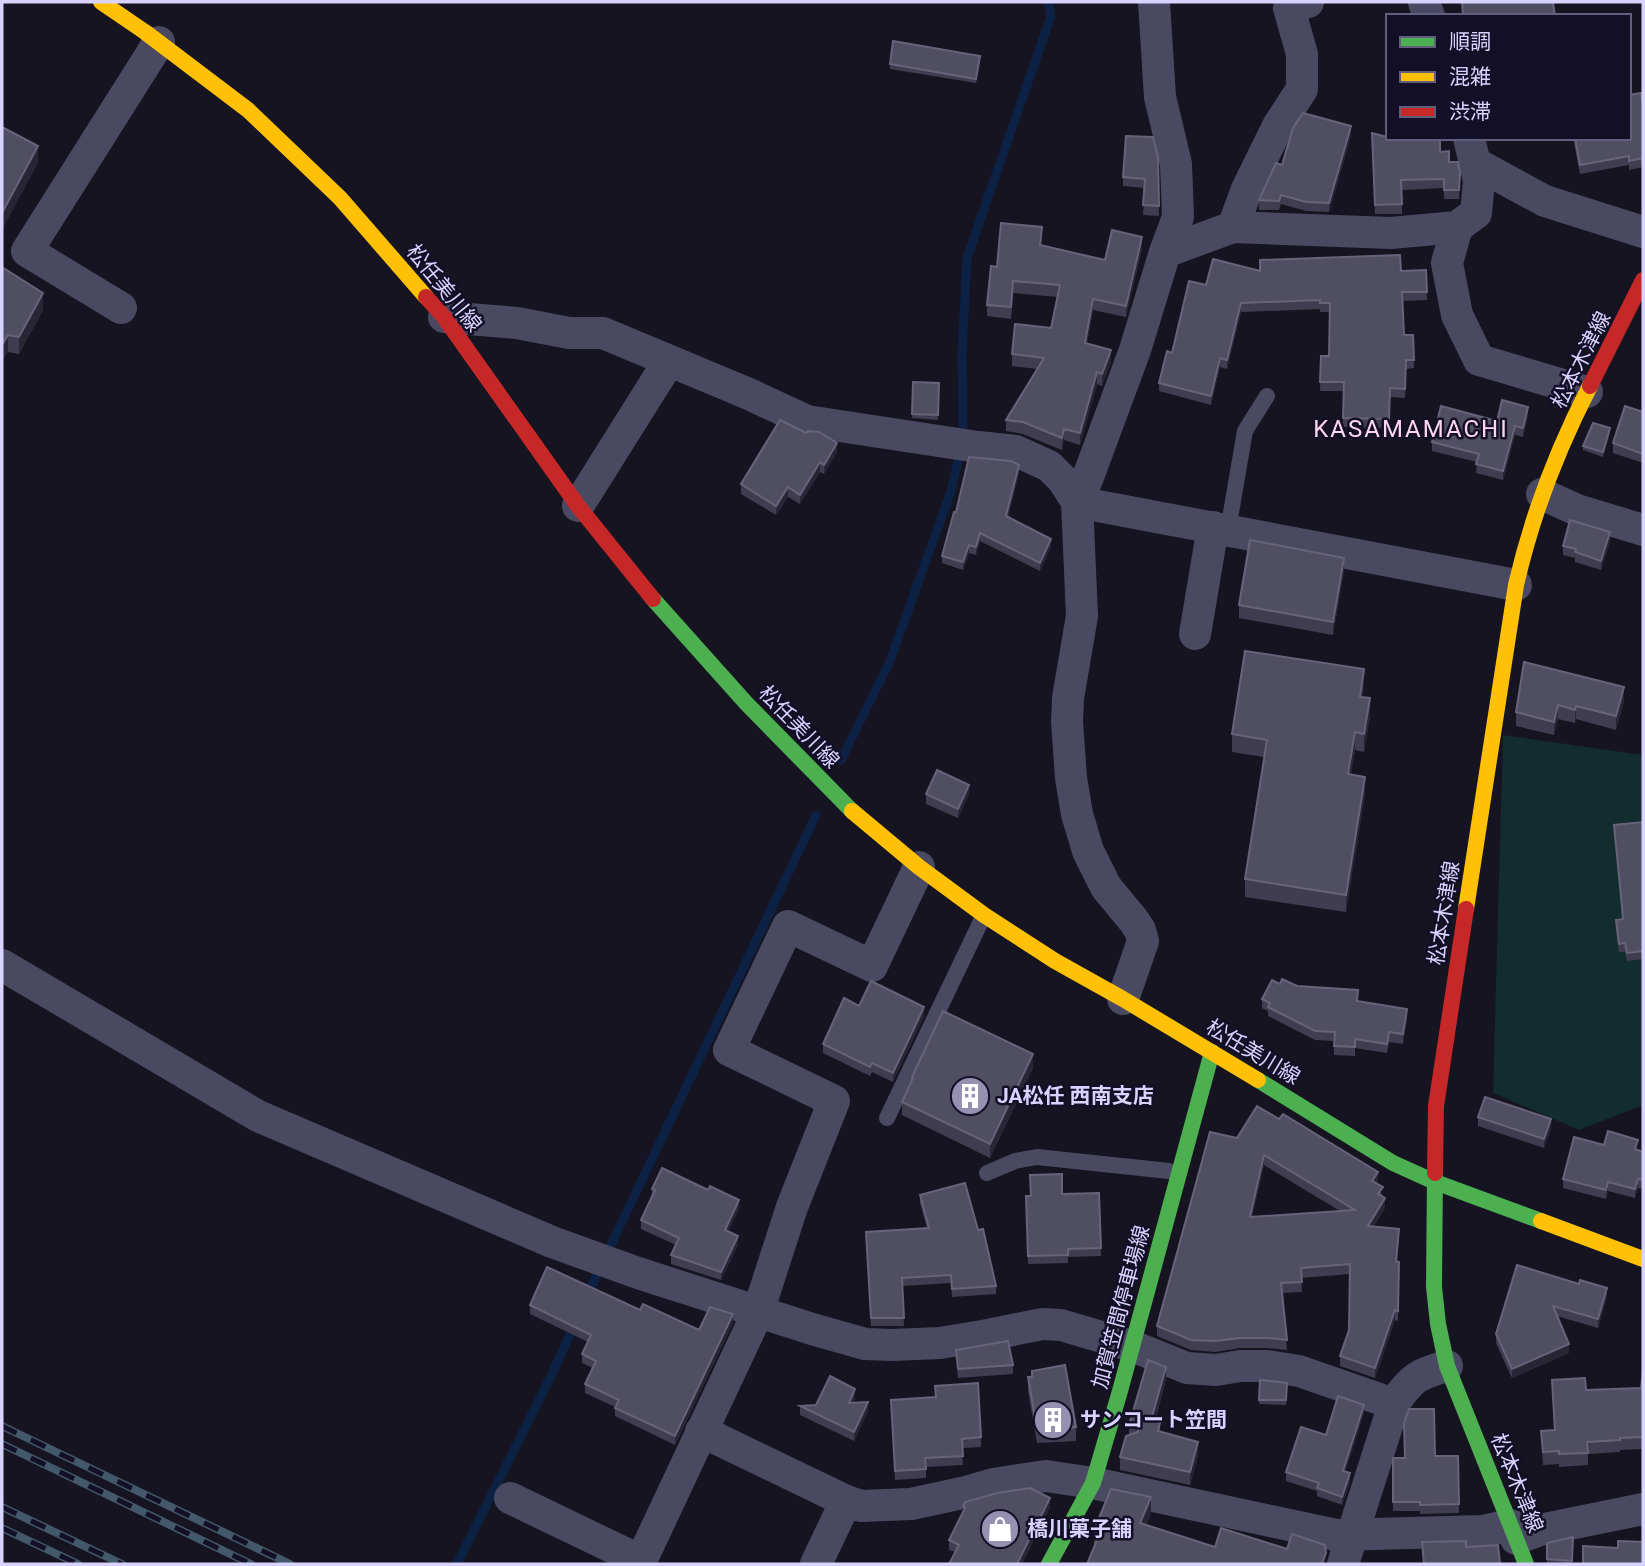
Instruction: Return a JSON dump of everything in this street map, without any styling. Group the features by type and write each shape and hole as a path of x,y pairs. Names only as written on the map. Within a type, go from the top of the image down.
{"main road":[{"name":"松任美川線","path":"101,2 159,42 248,110 340,198 444,317 578,506 666,615 746,703 857,816 919,867 984,915 1055,961 1212,1052 1393,1163 1434,1182 1643,1259"},
{"name":"松本木津線","path":"1518,1543 1447,1366 1438,1324 1433,1252 1436,1106 1516,585 1531,523 1587,391 1643,281"},
{"name":"加賀笠間停車場線","path":"1049,1564 1093,1482 1212,1052"}],"street":[{"path":"1123,999 1143,940 1140,930 1106,887 1092,860 1077,814 1071,778 1067,721 1068,698 1082,616 1077,502 1135,350 1178,217 1175,164 1160,97 1154,2"},
{"path":"1233,227 1247,189 1279,126 1302,89 1302,54 1294,4"},
{"path":"121,308 27,251 159,42"},
{"path":"1165,252 1233,227 1391,233 1457,227 1476,213 1479,181 1472,151"},
{"path":"1472,151 1545,201 1643,232"},
{"path":"1457,227 1447,263 1457,315 1479,360 1587,391"},
{"path":"444,317 517,324 569,333 603,333 807,421 1016,451 1049,466 1063,480 1077,502 1516,585"},
{"path":"578,506 669,361"},
{"path":"1542,494 1577,510 1643,530"},
{"path":"1195,634 1220,529"},
{"path":"510,1498 645,1562 758,1311 792,1207 834,1101 729,1050 788,926 872,966 919,867"},
{"path":"2,965 258,1116 552,1242 638,1273 865,1345 940,1343 1042,1324 1061,1325 1132,1346 1187,1368 1216,1370 1240,1366 1267,1366 1299,1371 1394,1404"},
{"path":"1348,1550 1394,1404 1406,1385 1415,1378 1425,1372 1447,1366"},
{"path":"702,1431 846,1502 861,1506 911,1504 993,1484 1046,1476 1093,1482 1336,1535 1348,1550"},
{"path":"816,1564 846,1502"},
{"path":"1348,1550 1483,1531 1518,1543 1539,1531 1643,1509"}],"lane":[{"path":"1220,529 1245,431 1267,396"},
{"path":"887,1118 984,915"},
{"path":"987,1173 1015,1161 1037,1157 1169,1171"}],"green space":[{"path":"1503,735 1643,755 1643,1105 1579,1130 1493,1093"}],"building":[{"path":"1462,2 1553,2 1555,14 1463,14"},
{"path":"893,41 980,56 976,79 890,64"},
{"path":"1641,93 1643,158 1629,161 1629,156 1580,165 1575,140 1631,140 1631,95"},
{"path":"1303,113 1351,126 1329,203 1306,202 1281,195 1279,201 1259,200 1276,163 1282,165 1293,128"},
{"path":"2,127 38,146 2,213"},
{"path":"1372,133 1386,137 1386,140 1440,140 1440,152 1449,151 1449,162 1458,162 1459,190 1444,190 1444,179 1401,180 1402,204 1375,205"},
{"path":"1126,136 1153,137 1158,157 1159,206 1143,205 1145,179 1123,177"},
{"path":"1001,223 1042,227 1040,245 1105,260 1112,230 1142,237 1126,306 1093,299 1085,343 1111,350 1102,374 1097,372 1080,433 1064,429 1062,438 1023,422 1006,420 1044,358 1012,354 1015,324 1051,328 1060,285 1013,281 1011,307 987,305 991,266 997,267"},
{"path":"1400,255 1401,271 1426,270 1427,292 1402,292 1404,335 1413,335 1414,360 1406,360 1405,389 1390,388 1389,419 1343,418 1344,382 1320,382 1321,356 1329,356 1330,303 1320,303 1320,300 1241,303 1227,360 1220,358 1211,396 1159,383 1167,351 1172,353 1189,281 1206,285 1213,259 1260,271 1260,260"},
{"path":"2,267 43,293 19,337 8,335 2,345"},
{"path":"913,382 939,383 938,415 912,414"},
{"path":"1502,400 1528,407 1523,428 1515,426 1503,471 1476,464 1479,454 1432,442 1441,406 1497,421"},
{"path":"1625,406 1643,412 1643,454 1613,443"},
{"path":"780,420 806,433 819,432 837,443 824,465 820,462 800,495 788,487 776,506 741,484"},
{"path":"1593,423 1610,428 1603,452 1583,446"},
{"path":"969,457 1011,461 1019,465 1006,516 1051,539 1040,563 980,533 976,547 969,545 963,562 942,556"},
{"path":"1570,520 1610,532 1601,561 1563,546"},
{"path":"1250,540 1344,558 1333,622 1239,605"},
{"path":"1245,651 1364,669 1360,697 1370,698 1364,734 1355,732 1348,774 1365,777 1346,895 1245,879 1267,740 1232,734"},
{"path":"1524,662 1624,687 1616,716 1576,706 1575,710 1558,705 1554,722 1516,712"},
{"path":"937,770 969,785 958,809 926,794"},
{"path":"1643,822 1643,951 1627,953 1625,943 1619,944 1616,920 1623,919 1614,825"},
{"path":"1282,979 1297,986 1358,990 1357,1001 1407,1009 1403,1034 1389,1032 1387,1044 1355,1039 1355,1047 1334,1046 1335,1032 1315,1031 1268,1007 1270,1003 1262,999 1272,980 1280,984"},
{"path":"871,981 924,1007 893,1073 872,1063 870,1067 823,1044 844,998 859,1006"},
{"name":"JA松任 西南支店","path":"943,1011 1033,1054 990,1144 902,1102"},
{"path":"1485,1097 1551,1119 1544,1139 1478,1117"},
{"path":"1257,1106 1279,1119 1283,1114 1378,1172 1372,1181 1383,1187 1378,1194 1385,1198 1368,1226 1399,1229 1396,1261 1399,1262 1398,1311 1395,1310 1375,1368 1340,1356 1349,1330 1350,1264 1301,1268 1302,1282 1281,1283 1287,1340 1191,1340 1157,1326 1210,1132 1237,1138","holes":["1264,1155 1355,1210 1250,1217"]},
{"path":"1608,1131 1638,1140 1635,1149 1643,1152 1643,1180 1638,1179 1635,1189 1608,1182 1606,1190 1563,1179 1574,1137 1604,1145"},
{"path":"662,1168 708,1190 710,1186 739,1200 725,1230 738,1236 721,1272 671,1255 679,1238 641,1220"},
{"path":"1062,1174 1062,1194 1099,1193 1101,1248 1068,1249 1068,1255 1028,1256 1026,1196 1031,1196 1030,1175"},
{"path":"965,1183 978,1230 983,1229 996,1286 952,1289 951,1275 902,1278 904,1318 871,1318 866,1232 929,1228 920,1195"},
{"path":"1517,1265 1579,1284 1580,1280 1607,1288 1598,1319 1553,1306 1569,1344 1512,1369 1496,1334"},
{"path":"547,1267 640,1310 643,1304 699,1330 710,1307 733,1314 675,1436 615,1408 619,1400 585,1384 596,1361 582,1354 591,1335 530,1305"},
{"path":"1008,1341 1013,1365 958,1369 956,1350"},
{"path":"1148,1360 1166,1367 1152,1417 1161,1419 1158,1431 1198,1442 1190,1472 1120,1457 1126,1436 1138,1432 1137,1424 1129,1425"},
{"path":"1065,1365 1076,1427 1037,1430 1028,1377 1032,1377 1032,1371"},
{"path":"1643,1371 1643,1437 1587,1442 1588,1453 1543,1452 1541,1431 1555,1430 1552,1380 1585,1378 1586,1390 1641,1388"},
{"path":"830,1376 855,1389 849,1403 868,1402 854,1432 800,1406 816,1405"},
{"path":"1260,1380 1287,1383 1286,1400 1259,1400"},
{"path":"978,1383 981,1437 962,1439 963,1456 925,1458 926,1469 895,1471 891,1400 936,1397 935,1386"},
{"path":"1338,1396 1364,1405 1343,1471 1350,1473 1342,1497 1317,1488 1319,1483 1286,1472 1301,1427 1326,1435"},
{"path":"1409,1409 1434,1409 1435,1456 1458,1456 1459,1504 1420,1505 1420,1502 1393,1502 1393,1458 1405,1458 1404,1423"},
{"path":"1030,1488 1050,1498 1017,1564 949,1564 959,1545 949,1540 965,1508 965,1502"},
{"path":"1111,1489 1151,1497 1140,1523 1215,1547 1221,1528 1287,1549 1292,1534 1325,1545 1326,1553 1322,1564 1087,1564 1100,1533 1094,1530"},
{"path":"1573,1537 1572,1561 1547,1559 1547,1543"},
{"path":"1466,1541 1466,1547 1498,1545 1500,1564 1424,1564 1422,1542"},
{"path":"1618,1541 1643,1542 1643,1564 1583,1564 1583,1546 1618,1548"}],"waterway":[{"path":"963,431 962,354 967,258 1051,16 1048,2"},
{"path":"841,760 890,661 950,494 960,453"},
{"path":"608,1251 816,815"},
{"path":"586,1298 599,1270"},
{"path":"457,1564 575,1324"}],"railway":[{"path":"2,1426 290,1564"},
{"path":"2,1444 251,1564"},
{"path":"2,1507 122,1564"},
{"path":"2,1528 78,1564"}],"traffic: fast":[{"path":"653,599 746,703 852,811"},
{"path":"1049,1564 1093,1483 1212,1052"},
{"path":"1258,1080 1393,1163 1435,1182 1541,1221"},
{"path":"1435,1173 1434,1287 1447,1366 1526,1564"}],"traffic: slow":[{"path":"101,2 248,110 340,198 426,297"},
{"path":"1466,909 1516,585 1547,483 1590,386"},
{"path":"852,811 919,867 984,915 1055,961 1258,1080"},
{"path":"1541,1221 1643,1259"}],"traffic: jam":[{"path":"1590,386 1643,280"},
{"path":"426,297 444,317 578,506 653,599"},
{"path":"1435,1173 1436,1106 1466,909"}],"place":[{"name":"JA松任 西南支店","path":"970,1096"},
{"name":"サンコート笠間","path":"1053,1420"},
{"name":"橋川菓子舗","path":"1000,1529"}],"district":[{"name":"KASAMAMACHI","path":"1411,429"}]}
